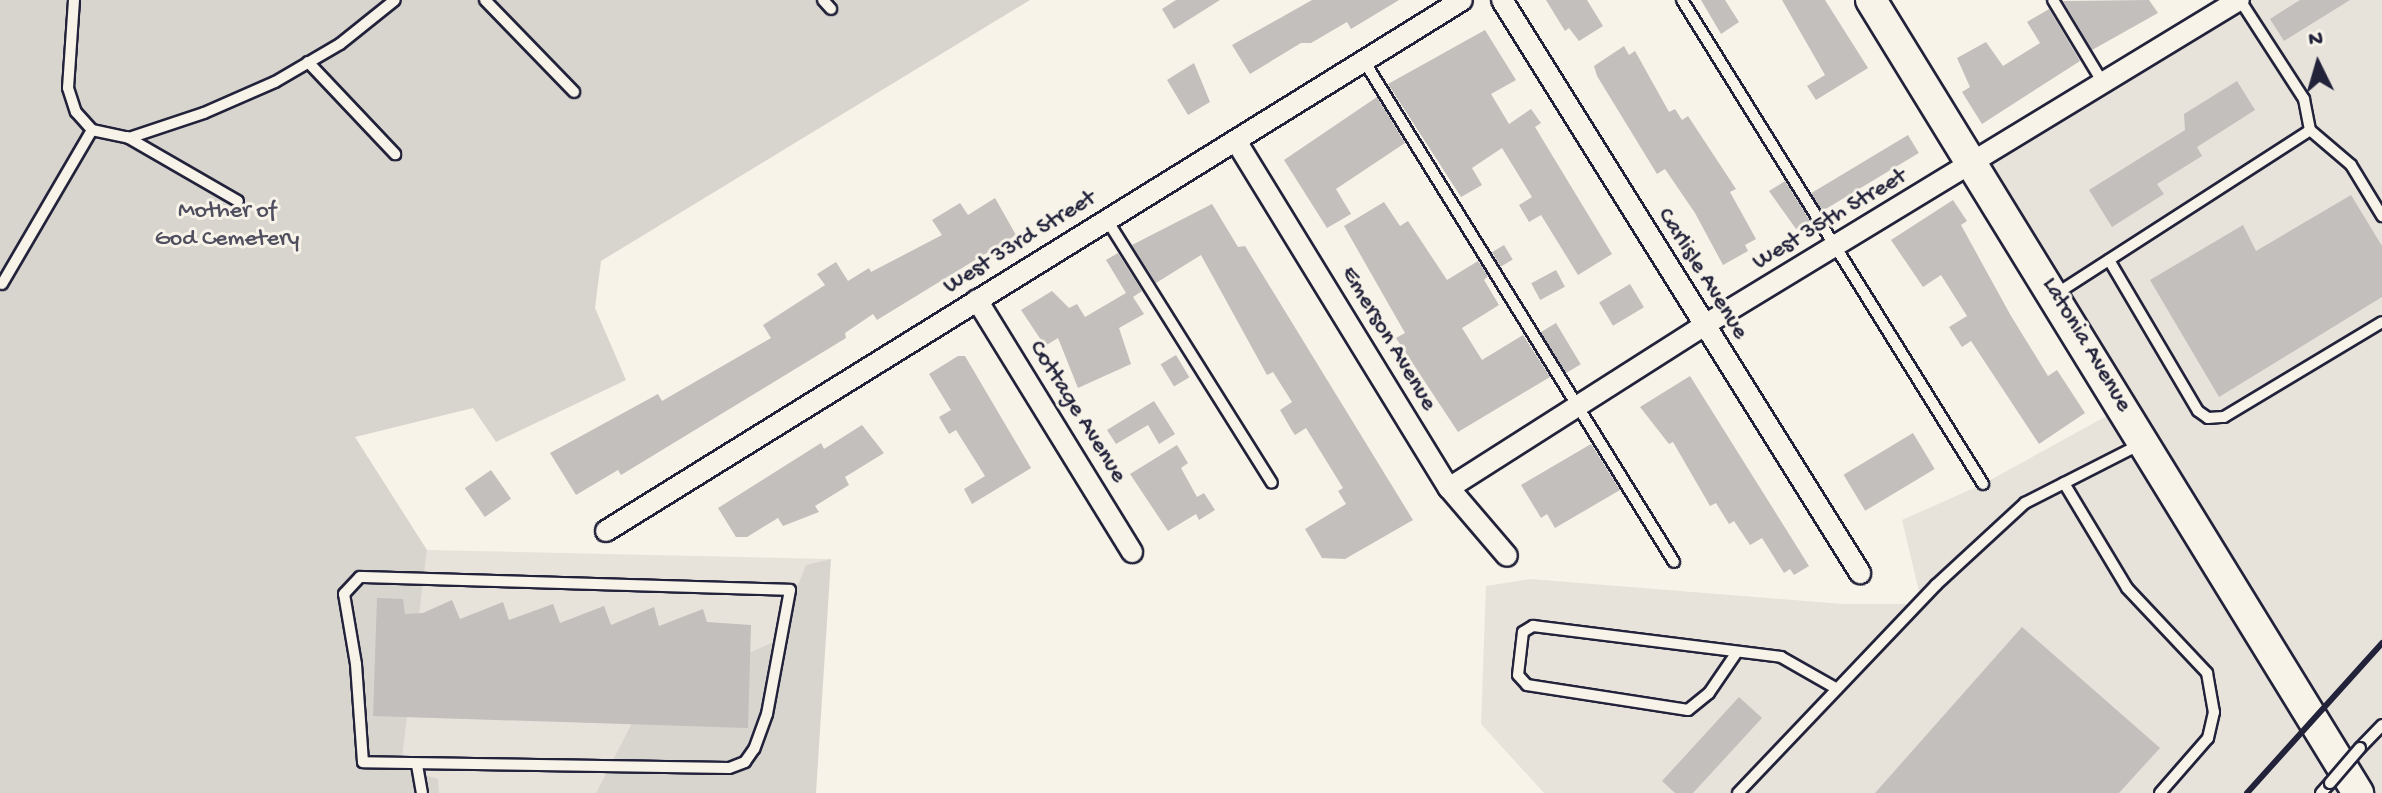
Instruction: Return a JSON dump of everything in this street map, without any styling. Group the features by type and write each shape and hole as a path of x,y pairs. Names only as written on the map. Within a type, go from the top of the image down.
{"street":[{"name":"West 33rd Street","path":"606,531 1462,0"},
{"name":"Carlisle Avenue","path":"1502,0 1860,573"},
{"name":"Latonia Avenue","path":"1871,0 2056,294 2358,793"},
{"name":"West 35th Street","path":"1449,488 1703,326 1838,247 2240,0"},
{"name":"Emerson Avenue","path":"1236,141 1449,488 1507,556"},
{"name":"Cottage Avenue","path":"977,300 1132,552"}],"lane":[{"path":"74,0 68,88 76,112 92,130 127,137 238,201"},
{"path":"127,137 204,113 308,62 395,0"},
{"path":"485,0 574,92"},
{"path":"823,0 831,9"},
{"path":"1682,0 1983,484"},
{"path":"2053,0 2103,83"},
{"path":"2240,0 2304,99 2310,130 2351,165 2382,216"},
{"path":"1364,61 1674,562"},
{"path":"308,62 395,154"},
{"path":"2,284 92,130"},
{"path":"2056,294 2310,130"},
{"path":"1107,220 1272,483"},
{"path":"2109,260 2198,411 2208,418 2224,417 2382,322"},
{"path":"1738,793 1837,689 2025,503 2101,469 2144,442"},
{"path":"2064,483 2127,588 2207,673 2214,712 2208,738 2160,793"},
{"path":"360,577 790,590 767,714 745,762 729,768 693,769 417,765 363,762 356,664 344,594 360,577"},
{"path":"1737,652 1709,693 1688,710 1527,685 1518,675 1523,632 1533,626 1781,657 1837,689"},
{"path":"2321,793 2382,725"},
{"path":"417,765 422,793"}],"shaded area":[{"path":"2239,0 2382,0 2382,793 1544,793 1481,724 1486,586 1530,579 1842,604 1922,604 1902,520 1983,484 2123,407 1973,164"},
{"path":"427,550 831,559 806,566 775,641 643,701 596,793 398,793"}],"green space":[{"name":"Mother of God Cemetery","path":"0,0 1030,0 601,261 595,308 626,380 496,442 473,408 355,437 427,550 401,768 438,779 439,793 0,793"},
{"path":"831,559 816,793 596,793 643,701 775,641 806,565"}],"building":[{"path":"1176,0 1220,0 1174,29 1162,9"},
{"path":"1312,0 1399,0 1351,29 1347,22 1311,43 1301,43 1250,74 1232,45"},
{"path":"1546,0 1587,0 1603,26 1579,41 1569,28 1565,31"},
{"path":"1701,0 1725,0 1739,22 1721,34"},
{"path":"1782,0 1825,0 1868,68 1816,100 1807,86 1825,75"},
{"path":"2149,0 2158,13 2092,50 2063,1"},
{"path":"2300,0 2350,0 2284,41 2270,19"},
{"path":"2049,9 2080,61 1982,124 1962,92 1970,87 1957,58 1986,42 2003,66 2040,43 2027,22"},
{"path":"1485,30 1516,80 1491,94 1509,124 1531,109 1541,123 1535,127 1612,254 1578,275 1541,215 1529,222 1519,205 1532,197 1502,148 1472,168 1482,185 1461,197 1388,84"},
{"path":"1624,46 1629,55 1635,51 1669,112 1675,109 1682,120 1688,116 1736,189 1730,192 1756,239 1745,245 1748,251 1723,265 1695,213 1665,169 1657,174 1597,76 1594,66"},
{"path":"1194,63 1210,102 1188,115 1167,80"},
{"path":"2237,81 2255,110 2197,147 2202,156 2157,184 2164,194 2112,227 2089,190 2185,130 2184,114"},
{"path":"1377,97 1405,143 1336,189 1351,214 1327,228 1284,160"},
{"path":"1908,135 1919,153 1822,211 1811,193"},
{"path":"1785,181 1810,221 1796,229 1769,191"},
{"path":"2351,195 2382,246 2382,297 2219,397 2150,280 2243,225 2256,251"},
{"path":"995,198 1016,235 877,320 873,314 845,333 846,338 621,475 618,470 576,495 550,453 658,394 662,401 771,338 763,325 825,285 817,274 836,262 848,281 869,268 871,272 942,235 932,220 960,203 968,215"},
{"path":"1953,200 1967,221 1961,225 2048,376 2057,370 2085,413 2039,444 1971,341 1962,347 1949,327 1967,316 1941,275 1923,287 1891,240"},
{"path":"1384,202 1400,226 1408,221 1447,280 1478,261 1488,276 1484,280 1499,305 1462,328 1482,360 1523,335 1550,377 1458,432 1396,338 1405,333 1344,226"},
{"path":"1212,204 1238,247 1245,246 1413,520 1345,559 1322,558 1305,529 1346,504 1338,491 1343,488 1306,428 1295,435 1291,429 1280,410 1292,402 1273,372 1267,375 1201,255 1156,283 1132,245"},
{"path":"1504,245 1513,260 1501,267 1492,252"},
{"path":"1118,253 1142,291 1133,297 1144,314 1119,328 1131,364 1078,388 1058,338 1045,346 1021,310 1052,291 1069,308 1077,304 1085,317 1126,293 1106,260"},
{"path":"1556,270 1565,287 1540,300 1531,283"},
{"path":"1630,284 1644,307 1613,326 1599,303"},
{"path":"1556,323 1581,364 1565,373 1541,332"},
{"path":"1176,355 1189,377 1174,387 1161,364"},
{"path":"958,356 965,356 1031,468 972,504 964,489 985,476 956,430 949,434 939,417 951,410 929,374"},
{"path":"1690,376 1809,566 1794,575 1790,569 1784,573 1762,538 1750,545 1734,521 1729,524 1716,503 1710,506 1673,442 1669,444 1640,407"},
{"path":"1154,401 1175,434 1159,444 1148,425 1116,444 1107,430"},
{"path":"862,425 884,453 845,477 849,485 815,506 819,512 783,526 778,518 747,537 736,537 718,508 821,443 824,449"},
{"path":"1913,433 1935,469 1865,511 1844,475"},
{"path":"1591,444 1620,490 1555,528 1547,514 1541,518 1521,485"},
{"path":"1177,445 1188,463 1181,468 1197,497 1204,493 1215,510 1199,520 1196,514 1168,531 1130,474"},
{"path":"491,470 511,499 485,517 465,488"},
{"path":"377,598 403,599 405,614 423,613 452,600 460,619 503,602 509,620 553,604 560,623 604,606 611,625 654,607 659,626 703,609 707,622 751,625 748,728 373,716"},
{"path":"2022,627 2160,748 2119,793 1875,793"},
{"path":"1739,697 1762,718 1693,793 1675,793 1662,781"}],"railway":[{"path":"2247,793 2382,643"}]}
